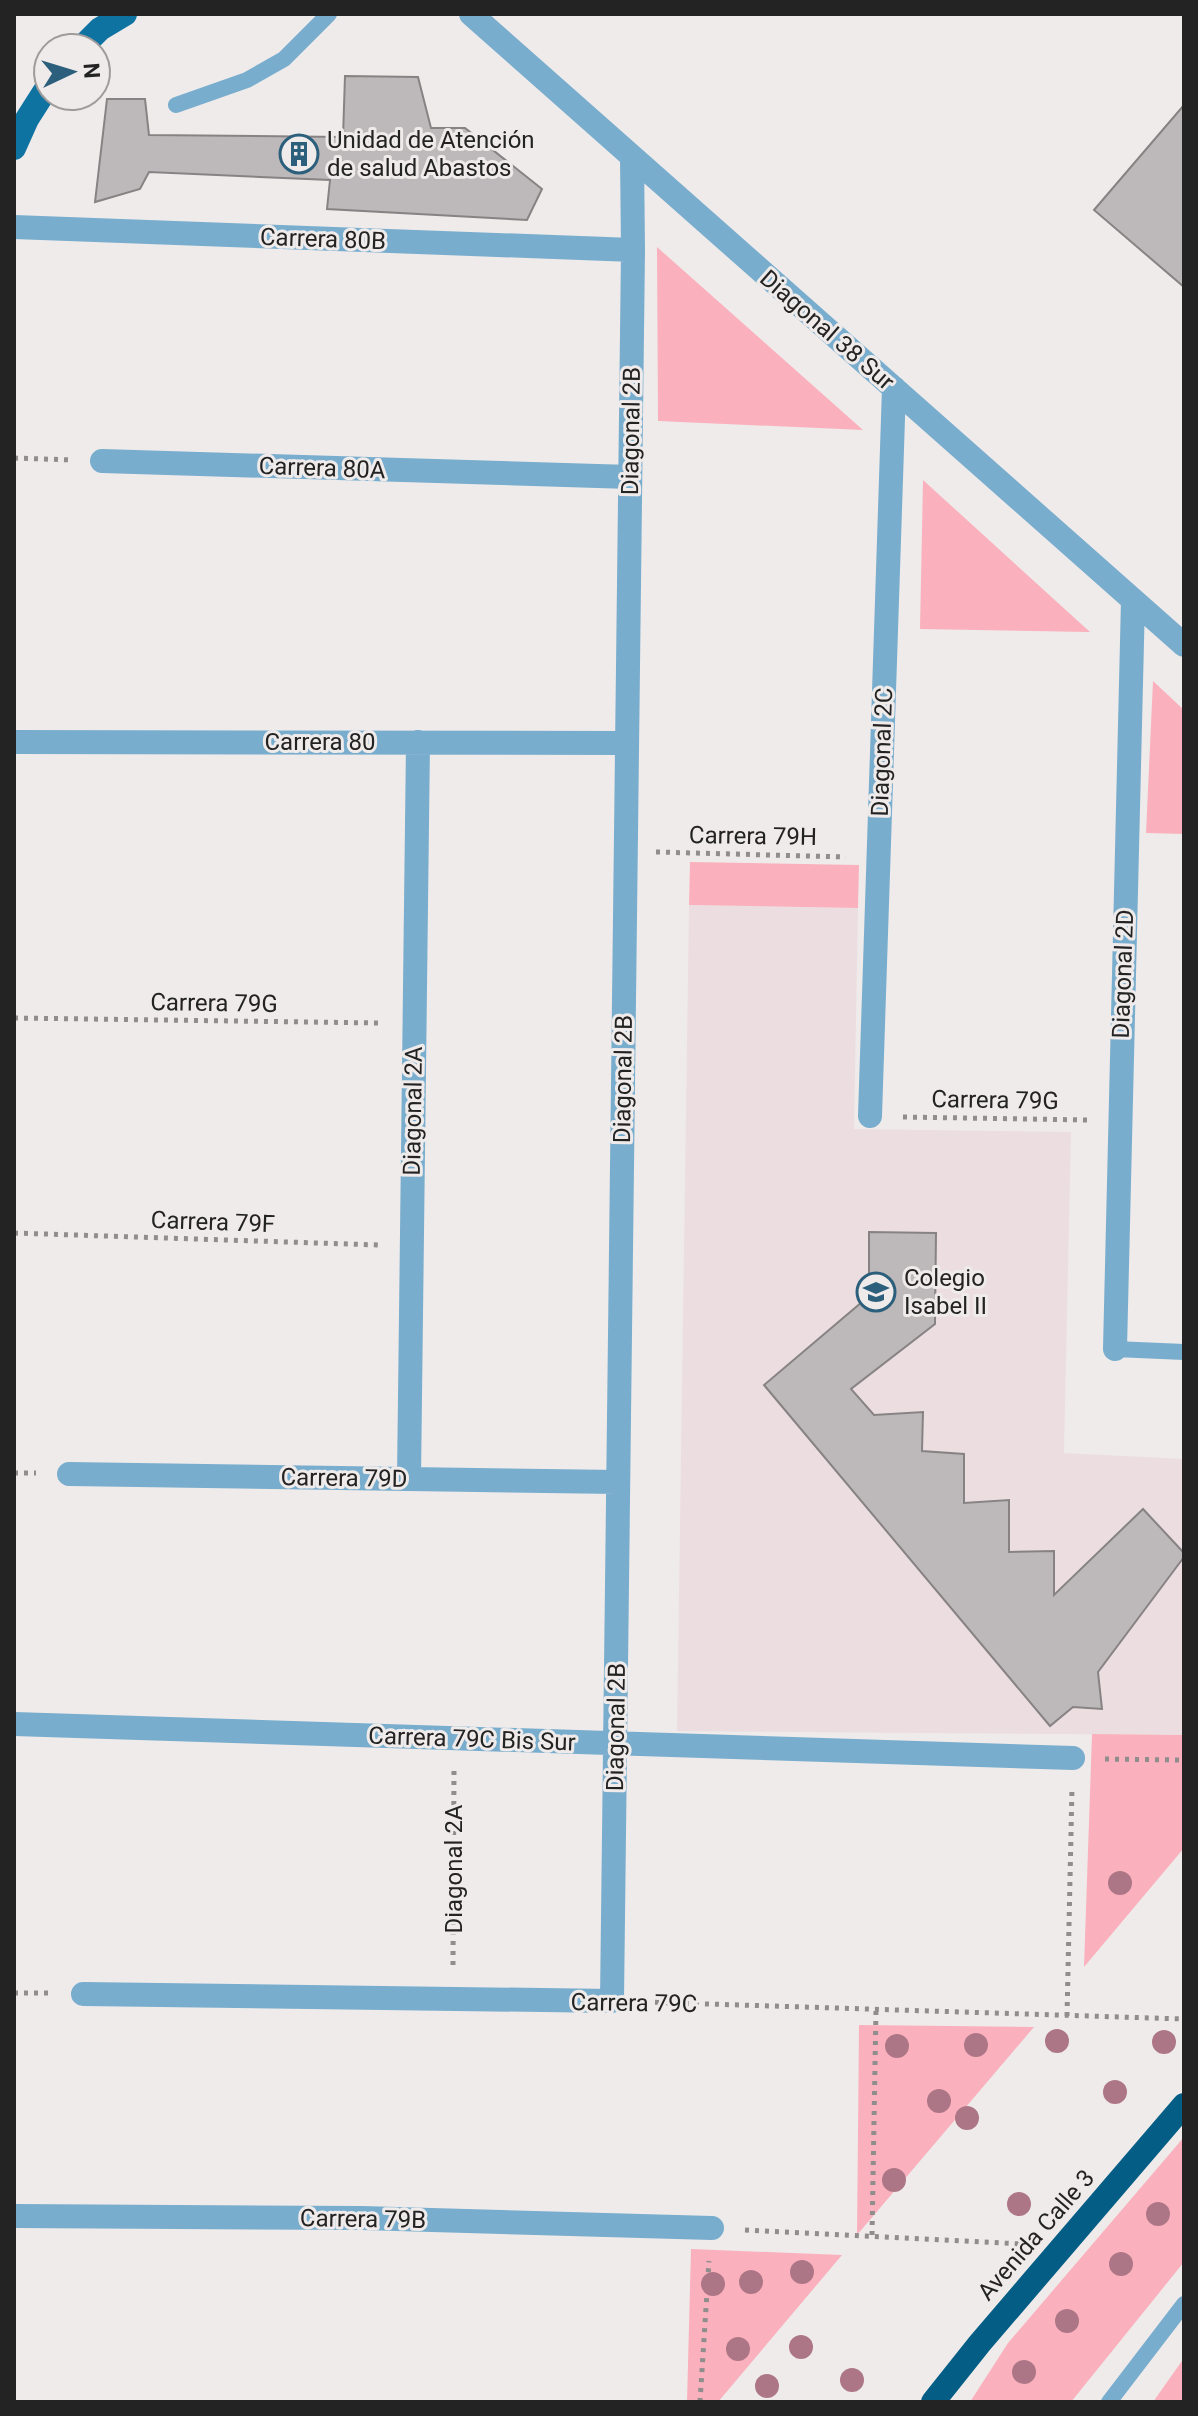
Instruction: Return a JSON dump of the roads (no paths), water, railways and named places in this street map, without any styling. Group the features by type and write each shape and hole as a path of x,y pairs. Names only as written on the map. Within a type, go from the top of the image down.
{"highway":[{"name":"Avenida Calle 3","path":"933,2402 1184,2105"}],"main road":[{"path":"97,32 125,14"},
{"path":"14,148 32,111"}],"street":[{"name":"Diagonal 38 Sur","path":"471,14 1184,645"},
{"name":"Diagonal 2B","path":"612,2001 632,157"},
{"name":"Carrera 80B","path":"14,227 633,250"},
{"name":"Diagonal 2C","path":"870,1116 894,388"},
{"name":"Carrera 80A","path":"102,461 630,477"},
{"name":"Diagonal 2D","path":"1115,1349 1133,600"},
{"name":"Carrera 80","path":"14,742 627,743"},
{"name":"Diagonal 2A","path":"409,1479 418,742"},
{"name":"Carrera 79D","path":"69,1474 618,1482"},
{"name":"Carrera 79C Bis Sur","path":"14,1724 1073,1758"},
{"name":"Carrera 79C","path":"83,1994 612,2001"},
{"name":"Carrera 79B","path":"14,2216 362,2218 712,2228"}],"lane":[{"path":"176,105 247,80 284,59 329,14"},
{"path":"1115,1349 1184,1352"},
{"path":"1109,2402 1184,2304"}],"place":[{"name":"Unidad de Atención de salud Abastos","path":"299,154"},
{"name":"Colegio Isabel II","path":"876,1292"}]}
